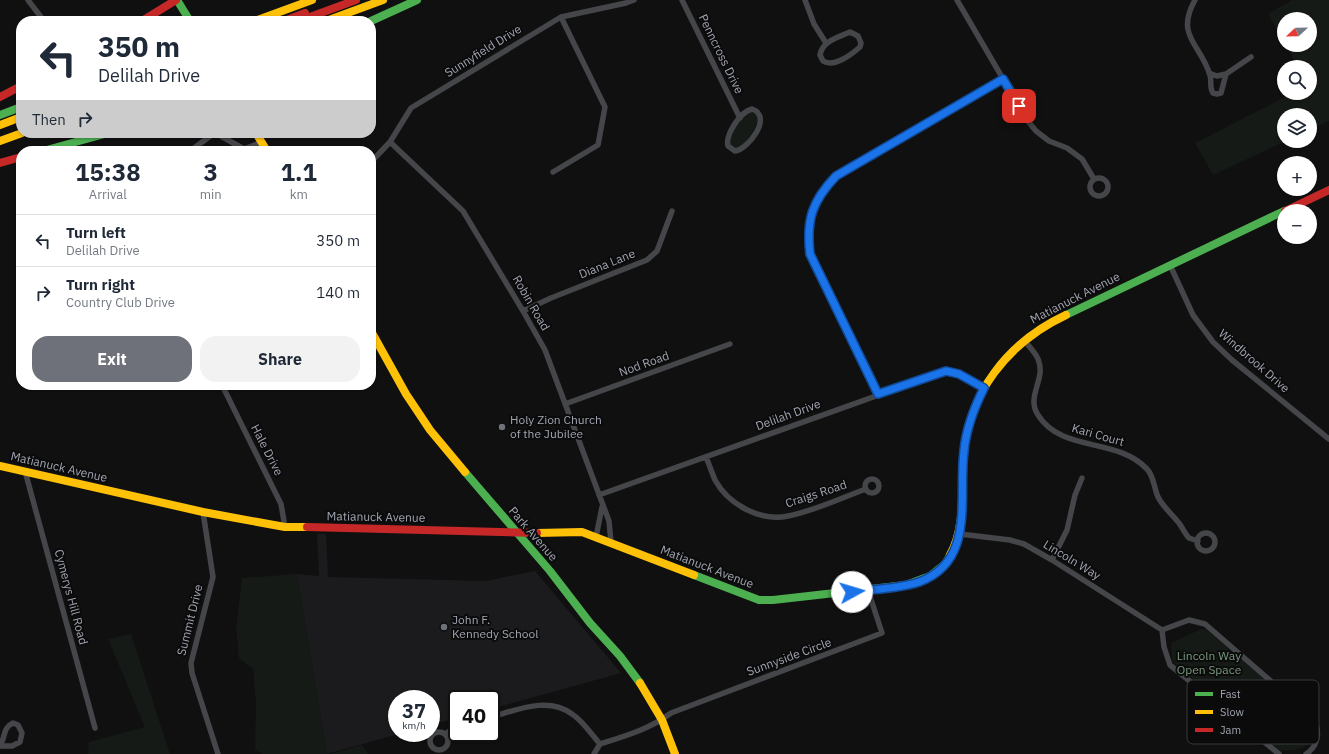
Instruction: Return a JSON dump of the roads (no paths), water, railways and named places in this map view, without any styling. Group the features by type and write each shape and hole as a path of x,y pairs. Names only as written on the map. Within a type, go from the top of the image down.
{"main road":[{"path":"150,16 176,0 187,16"},
{"path":"269,16 312,0"},
{"path":"297,16 340,0"},
{"path":"313,16 356,0"},
{"path":"340,16 383,0"},
{"path":"376,19 417,0"},
{"path":"0,97 16,89"},
{"path":"0,115 16,109"},
{"path":"0,125 16,119"},
{"path":"0,130 16,125"},
{"path":"0,141 16,135"},
{"path":"61,146 90,138"},
{"path":"259,138 264,146"},
{"path":"0,163 16,158"},
{"name":"Matianuck Avenue","path":"1299,204 1329,190"},
{"name":"Matianuck Avenue","path":"0,466 204,512 285,527 514,531 531,533 582,532 759,600 773,600 912,584 930,576 940,569 950,557 960,534 965,444 973,413 984,388 1003,360 1024,340 1055,320 1277,214"},
{"name":"Park Avenue","path":"376,340 421,419 561,585 590,623 620,656 645,690 662,720 676,754"}],"street":[{"path":"28,0 40,16"},
{"name":"Sunnyfield Drive","path":"376,157 390,142 412,108 561,17 626,4 634,0"},
{"name":"Penncross Drive","path":"682,0 740,118"},
{"path":"805,0 814,24 826,43"},
{"path":"957,0 1027,120 1036,131 1049,141 1067,148 1082,159 1094,180"},
{"path":"1195,0 1188,15 1187,27 1209,73 1210,88 1216,94 1223,91 1226,74"},
{"path":"553,172 598,145 604,107 561,17"},
{"path":"850,32 856,34 861,43 856,50 839,61 831,64 823,61 820,55 822,48 826,43 850,32"},
{"path":"1209,73 1217,76 1226,74 1251,57"},
{"path":"878,394 810,254 808,234 817,199 836,176 1003,79"},
{"path":"752,109 759,113 762,121 744,148 735,152 728,146 727,141 740,118 744,113 752,109"},
{"path":"197,146 208,138"},
{"path":"224,138 239,146"},
{"path":"252,146 262,142"},
{"name":"Robin Road","path":"390,142 463,210 545,350 602,507 609,521 611,542"},
{"name":"Diana Lane","path":"523,312 551,298 647,260 657,251 672,212"},
{"name":"Windbrook Drive","path":"1170,265 1194,315 1213,342 1242,368 1329,439"},
{"name":"Kari Court","path":"1024,340 1036,354 1040,362 1040,374 1034,401 1035,410 1040,418 1062,436 1115,450 1140,463 1150,472 1162,504 1178,522 1187,536 1198,541"},
{"name":"Nod Road","path":"565,404 730,344"},
{"name":"Delilah Drive","path":"599,496 878,394 946,371 959,374 984,388"},
{"name":"Hale Drive","path":"224,390 281,504 285,527"},
{"name":"Craigs Road","path":"706,457 715,479 724,492 744,508 767,516 786,517 866,489"},
{"name":"Cymerys Hill Road","path":"25,471 95,728"},
{"path":"1052,560 1067,530 1075,495 1082,478"},
{"name":"Robin Road","path":"596,537 602,507"},
{"name":"Summit Drive","path":"204,512 213,577 191,663 192,672 218,754"},
{"name":"Lincoln Way","path":"960,534 1017,542 1052,560 1162,630"},
{"name":"Sunnyside Circle","path":"662,720 671,713 882,634 868,590"},
{"path":"1188,680 1170,665 1164,648 1162,630 1186,621 1196,620 1205,624 1269,680"},
{"path":"500,714 537,704 553,706 574,714 600,744"},
{"path":"594,754 600,744 636,732 662,720"},
{"path":"14,723 18,725 22,733 20,742 12,746 0,745 4,730 8,725 14,723"},
{"path":"1267,744 1279,754"},
{"path":"1306,754 1314,752"}],"place":[{"name":"Holy Zion Church of the Jubilee","path":"502,427"},
{"name":"John F. Kennedy School","path":"444,627"}],"park label":[{"name":"Lincoln Way Open Space","path":"1209,663"}]}
